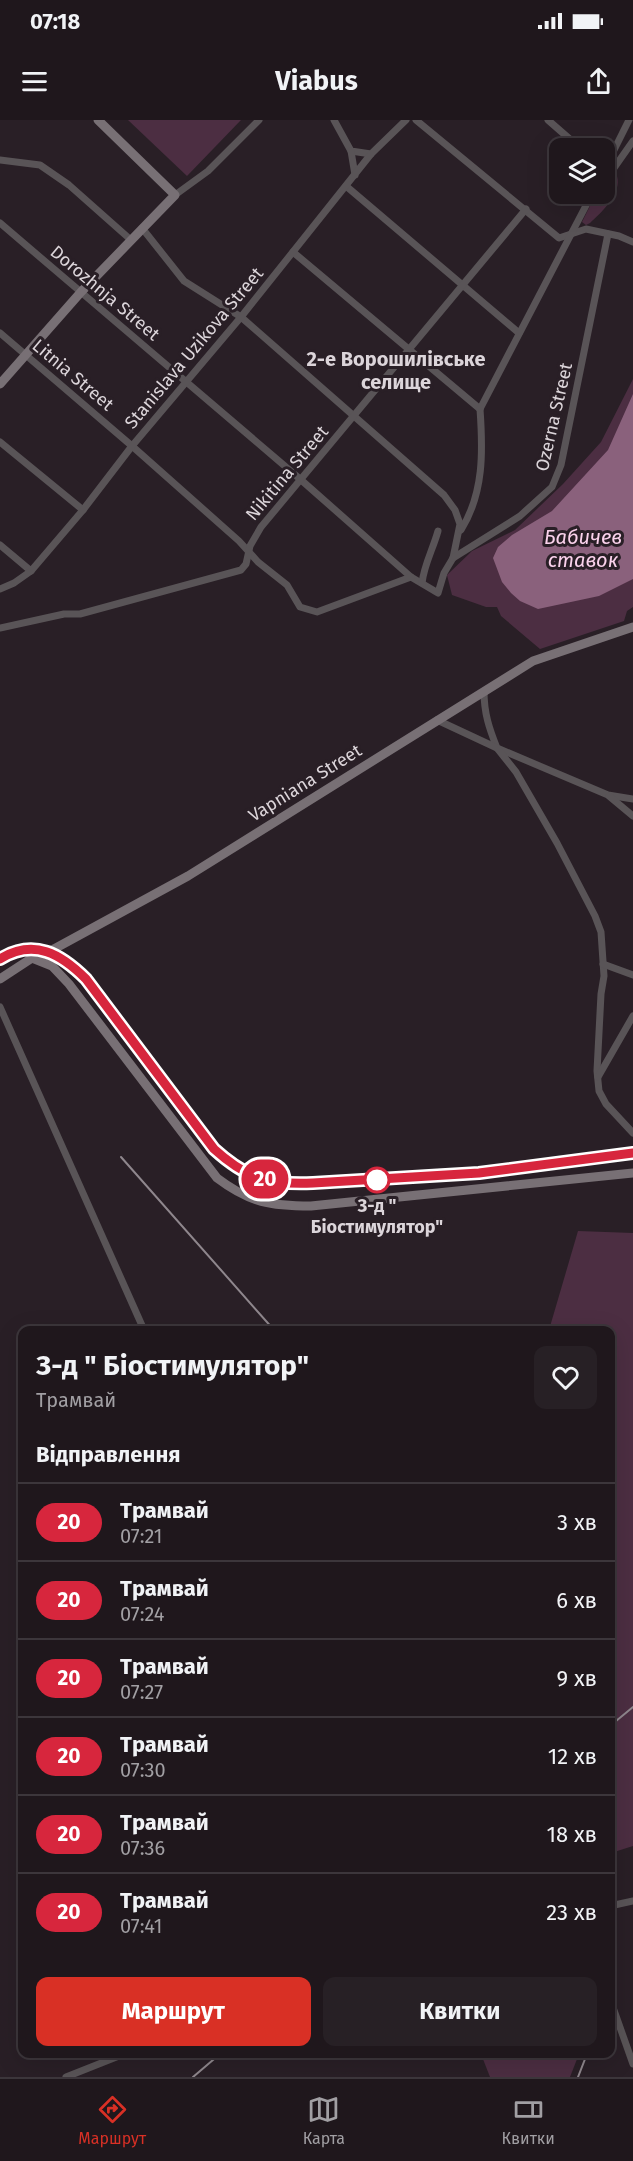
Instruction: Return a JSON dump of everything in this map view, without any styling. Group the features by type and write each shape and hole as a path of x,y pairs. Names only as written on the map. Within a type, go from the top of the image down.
{"street":[{"path":"98,120 175,195"},
{"path":"0,384 81,292 142,228 175,195 208,171 259,120"},
{"path":"334,120 351,151 355,175"},
{"name":"Stanislava Uzikova Street","path":"0,589 15,583 31,571 83,510 132,446 241,317 371,154 405,120"},
{"path":"416,120 559,238 586,229 633,242"},
{"path":"548,120 569,138"},
{"path":"615,148 629,120"},
{"path":"615,167 633,141"},
{"path":"351,151 371,154"},
{"path":"0,160 40,165 69,185 131,240"},
{"path":"346,186 519,333"},
{"path":"458,534 473,508 480,479 482,441 480,409 587,204"},
{"name":"Nikitina Street","path":"0,628 64,614 80,614 235,572 244,567 248,552 261,527 526,209"},
{"name":"Dorozhnja Street","path":"0,224 300,479 411,578 438,593 444,573 453,558"},
{"path":"142,228 184,281 241,317 444,495 455,510 460,524 453,558"},
{"name":"Ozerna Street","path":"453,558 520,516 552,487 561,465 609,234"},
{"path":"293,252 480,409"},
{"name":"Litnia Street","path":"0,333 132,446 258,562 287,585 300,607 310,612 317,612 411,578"},
{"path":"0,442 83,510"},
{"path":"422,583 423,571 438,531"},
{"path":"0,545 31,571"},
{"name":"Vapniana Street","path":"0,979 32,958 54,949 188,876 533,661 633,627"},
{"path":"484,691 484,708 488,727 497,748 516,772 595,916 601,932 603,964 598,1077 602,1098 633,1133"},
{"path":"437,720 608,795 633,799"},
{"path":"608,795 633,816"},
{"path":"32,958 52,966 69,984 217,1178 238,1194 283,1206 311,1206 633,1173"},
{"path":"603,964 633,975"},
{"path":"0,1007 142,1326"},
{"path":"598,1077 633,1016"},
{"path":"615,1905 633,1901"},
{"path":"615,2013 633,2064"},
{"path":"66,2077 114,2058"}],"shaded area":[{"path":"128,120 241,120 187,176"},
{"path":"615,175 618,182 615,193"},
{"path":"591,204 608,204 590,223 586,225 582,222"},
{"name":"Бабичев ставок","path":"633,379 633,607 627,611 624,621 540,649 501,616 497,607 486,607 452,595 447,575 472,551 515,530 563,484 601,442"},
{"path":"578,1231 633,1233 633,1846 615,1852 615,1326 550,1326"},
{"path":"483,2058 577,2058 570,2077 490,2077"}],"water":[{"name":"Бабичев ставок","path":"633,394 633,579 599,596 538,609 520,601 502,582 493,558 498,547 512,535 552,511 608,450"}],"tram line":[{"path":"0,959 12,953 36,950 57,956 77,970 214,1149 237,1167 259,1178 284,1183 313,1183 479,1173 633,1153"},
{"name":"20","path":"0,959 16,952 39,950 69,962 86,979 214,1149 239,1170 271,1181 290,1184 479,1173 633,1153"}],"railway":[{"path":"121,1157 270,1326"},
{"path":"615,1722 633,1707"},
{"path":"193,2077 215,2058"},
{"path":"578,2077 585,2058"}],"place":[{"name":"З-д \" Біостимулятор\"","path":"377,1180"}],"district":[{"name":"2-е Ворошилівське селище","path":"396,370"}]}
